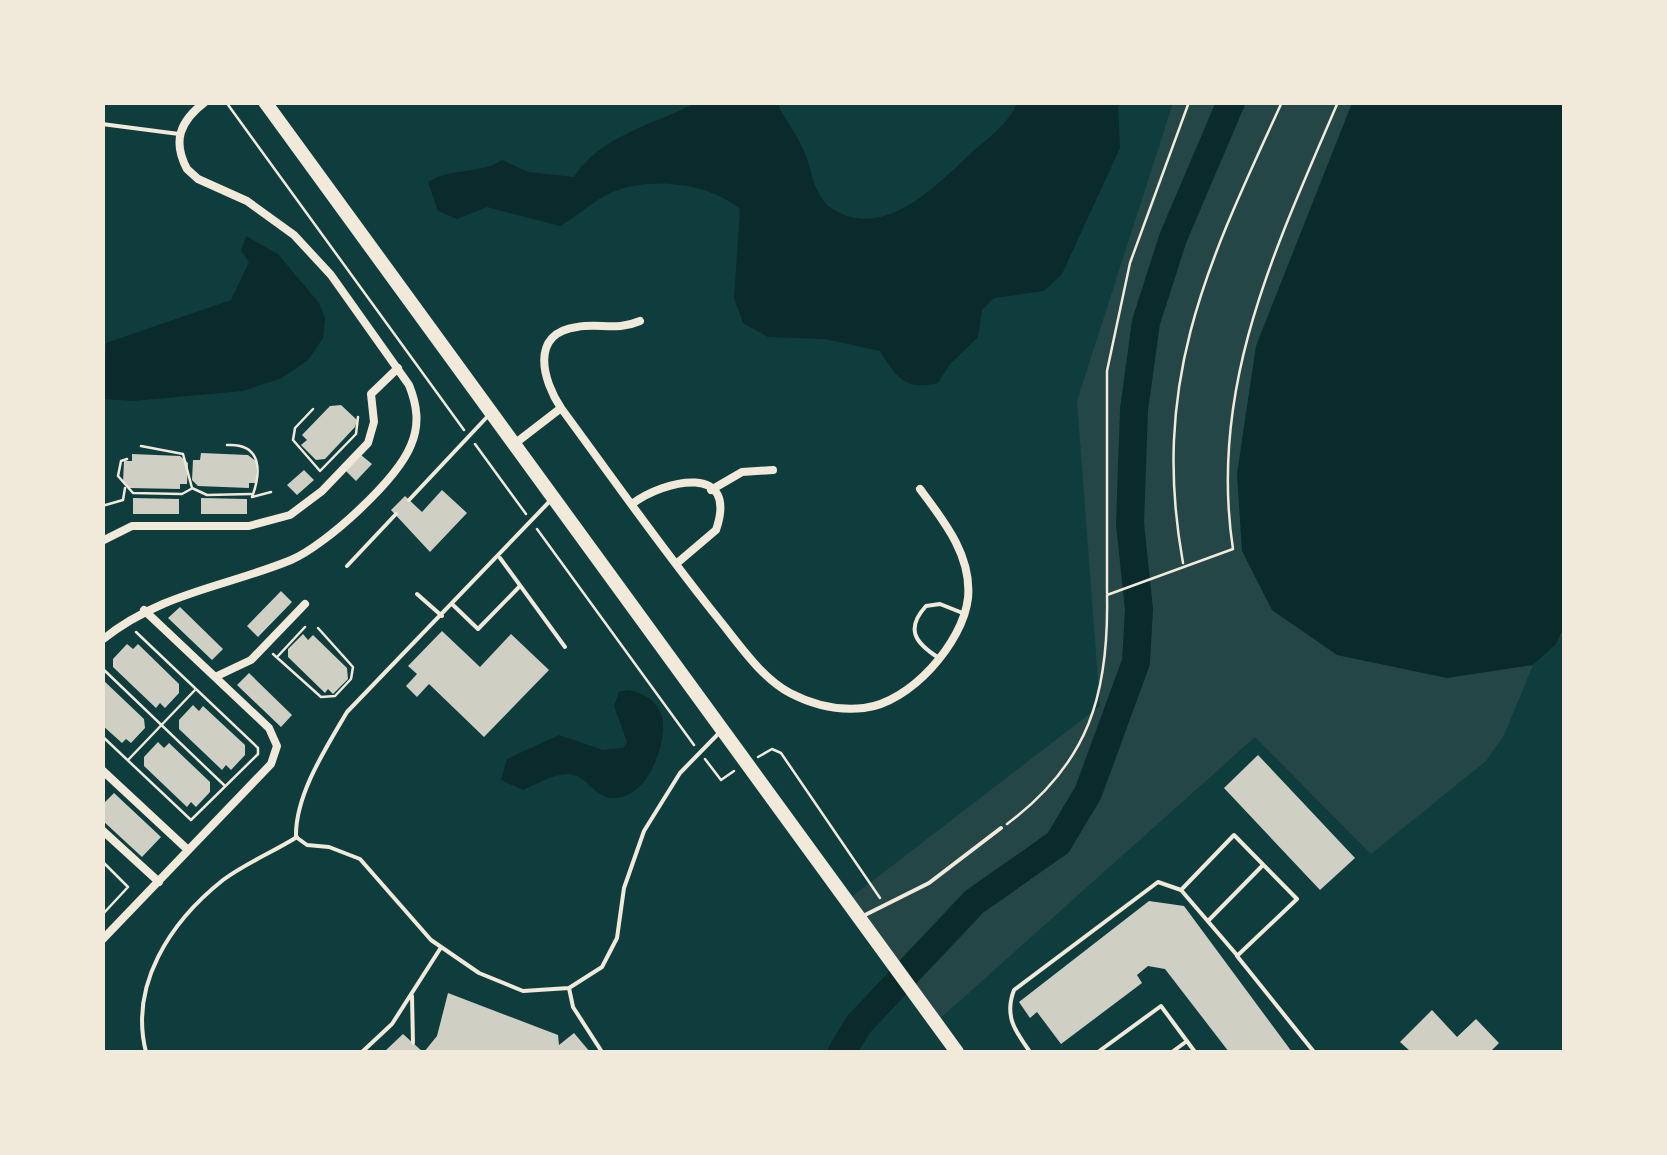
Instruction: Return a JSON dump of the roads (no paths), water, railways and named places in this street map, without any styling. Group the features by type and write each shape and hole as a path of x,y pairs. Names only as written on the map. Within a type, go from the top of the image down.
{"highway":[{"path":"265,102 720,732 957,1052"}],"street":[{"path":"102,640 144,610 176,595 291,560 331,535 410,448 416,432 415,400 398,368 331,275 294,235 247,201 187,170 181,158 179,134 191,113 205,102"},
{"path":"640,322 610,330 570,328 549,343 543,377 561,408 720,621 754,662 788,692 827,708 867,708 895,696 940,658 960,634 964,565 951,532 920,490"},
{"path":"102,541 119,530 144,524 269,522 307,505 368,443 374,422 372,394 398,368"},
{"path":"512,445 561,408"},
{"path":"711,490 742,472 773,470"},
{"path":"632,504 675,481 692,480 711,490 720,508 716,530 676,564"},
{"path":"215,677 236,670 305,604"},
{"path":"102,940 270,764 277,746 269,728 144,610"},
{"path":"102,770 188,850"},
{"path":"102,830 158,882"}],"lane":[{"path":"102,124 179,134"},
{"path":"409,500 490,413"},
{"path":"297,838 296,820 326,748 346,712 500,558 552,499"},
{"path":"347,566 396,514"},
{"path":"500,558 564,648"},
{"path":"453,605 478,629 520,586"},
{"path":"417,594 442,616"},
{"path":"940,658 920,646 913,633 914,618 926,606 940,604 964,614"},
{"path":"146,1052 140,1028 142,991 169,940 224,880 297,838 360,860 441,947 479,972 522,990 570,988 602,967 617,938 624,888 644,831 680,773 720,732"},
{"path":"858,919 929,882 1002,828"},
{"path":"1180,890 1234,835 1296,898 1237,956"},
{"path":"1208,922 1263,864"},
{"path":"1030,1052 1013,1028 1008,1007 1014,990 1158,882 1180,890 1314,1052"},
{"path":"362,1052 392,1024 441,947"},
{"path":"570,988 573,1007 602,1052"},
{"path":"412,996 413,1043"},
{"path":"1098,1052 1161,1006 1195,1052"},
{"path":"1172,1052 1187,1041"}],"waterway":[{"path":"842,1052 858,1025 974,902 1058,843 1088,793 1136,662 1139,609 1130,524 1134,410 1146,322 1173,238 1231,102"}]}
